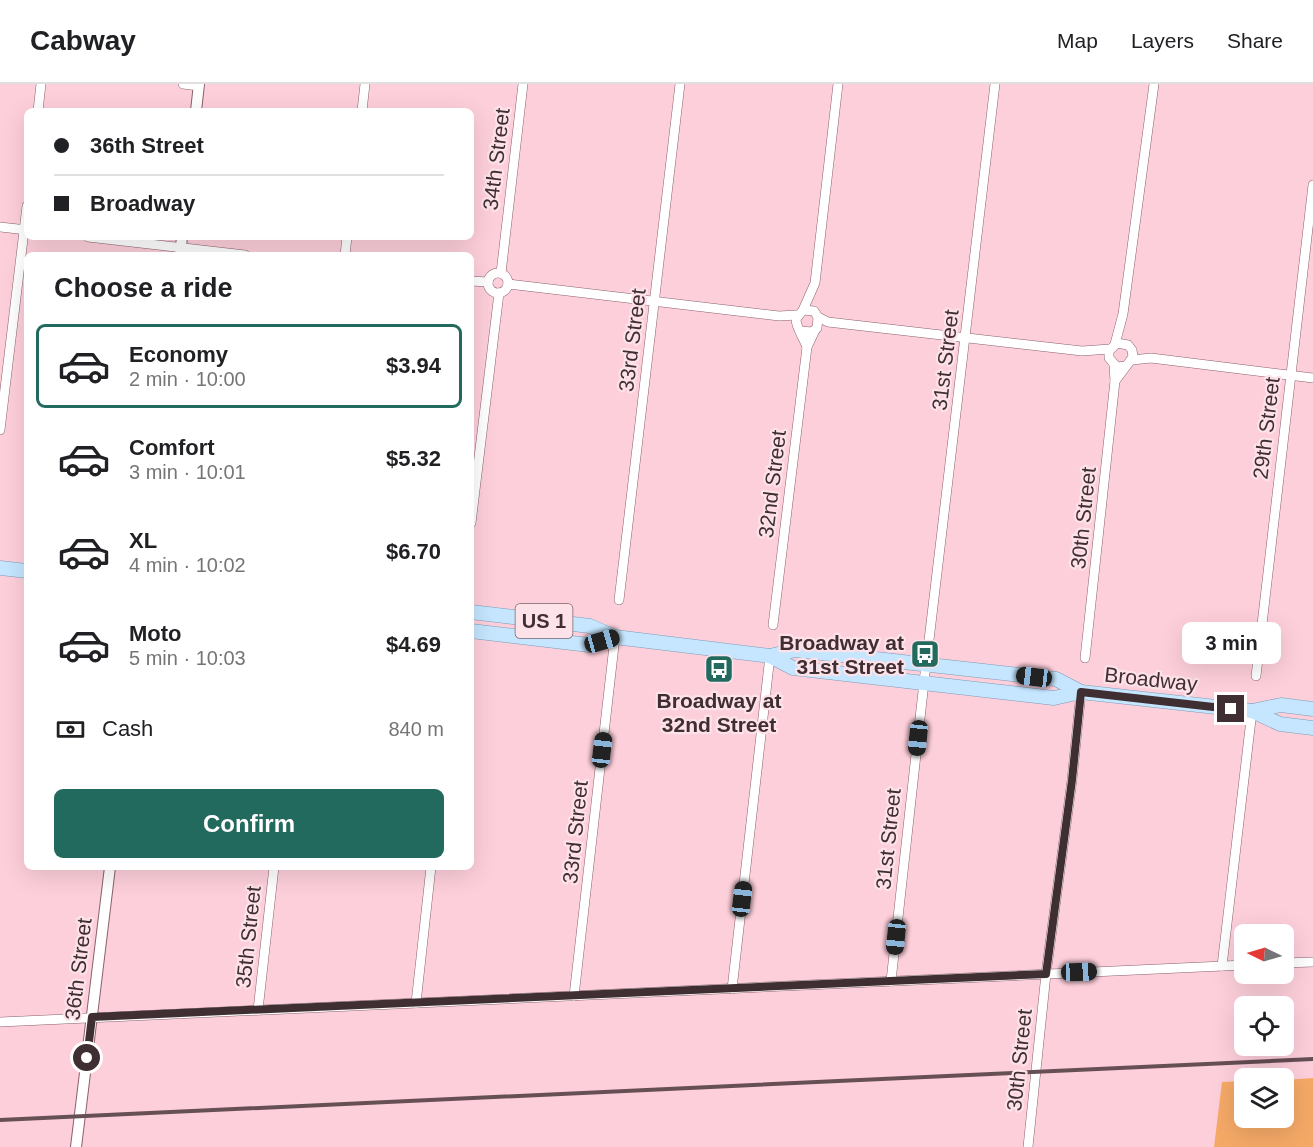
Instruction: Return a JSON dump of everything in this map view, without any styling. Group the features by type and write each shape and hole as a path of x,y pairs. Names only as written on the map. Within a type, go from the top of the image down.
{"main road":[{"path":"0,568 24,571"},
{"name":"Broadway","path":"474,612 590,626 615,637 770,656 795,650 1056,680 1081,692"},
{"name":"Broadway","path":"474,631 589,645 615,637"},
{"name":"Broadway","path":"770,656 793,668 1054,698 1081,692 1252,711 1281,705 1313,709"},
{"name":"Broadway","path":"1252,711 1280,724 1313,728"}],"street":[{"path":"38,108 41,84"},
{"path":"183,84 199,85 196,108"},
{"path":"362,108 365,84"},
{"name":"34th Street","path":"501,273 523,84"},
{"name":"33rd Street","path":"619,600 680,84"},
{"path":"799,316 812,293 814,283 838,84"},
{"name":"31st Street","path":"929,640 995,84"},
{"path":"1112,346 1123,314 1154,84"},
{"name":"29th Street","path":"1256,676 1313,185"},
{"path":"0,227 24,230"},
{"path":"0,430 25,240"},
{"path":"116,240 222,252"},
{"path":"501,273 507,278 508,284 505,291 499,293 491,290 488,282 493,274 501,273"},
{"path":"474,281 488,282"},
{"path":"508,284 778,316 816,314 828,322 1087,351 1120,342 1129,355"},
{"path":"474,498 499,293"},
{"path":"812,293 816,329"},
{"path":"1115,381 1129,355 1123,314"},
{"name":"32nd Street","path":"799,316 801,331 807,347"},
{"path":"801,331 808,333 828,322"},
{"name":"32nd Street","path":"773,625 807,347 816,329"},
{"name":"30th Street","path":"1086,658 1115,381 1108,354 1112,346"},
{"path":"1087,351 1112,363 1129,355 1313,378"},
{"name":"33rd Street","path":"574,996 615,637"},
{"path":"732,989 770,656"},
{"name":"31st Street","path":"891,981 926,664"},
{"name":"30th Street","path":"1028,1147 1046,974 1072,780 1081,692"},
{"path":"1222,966 1252,711"},
{"name":"36th Street","path":"76,1147 110,870"},
{"name":"35th Street","path":"258,1010 274,870"},
{"path":"416,1003 431,870"},
{"path":"1294,963 1313,962"},
{"path":"0,1022 1234,965"}],"shaded area":[{"path":"1313,1078 1313,1147 1214,1147 1222,1082 1234,1081 1234,1128 1294,1128 1294,1079"}],"railway":[{"path":"0,1120 1313,1059"}],"place":[{"name":"Broadway at 31st Street","path":"925,654"},
{"name":"Broadway at 32nd Street","path":"719,669"}],"route":[{"path":"87,1058 92,1017 1046,974 1072,780 1081,692 1231,709"}]}
